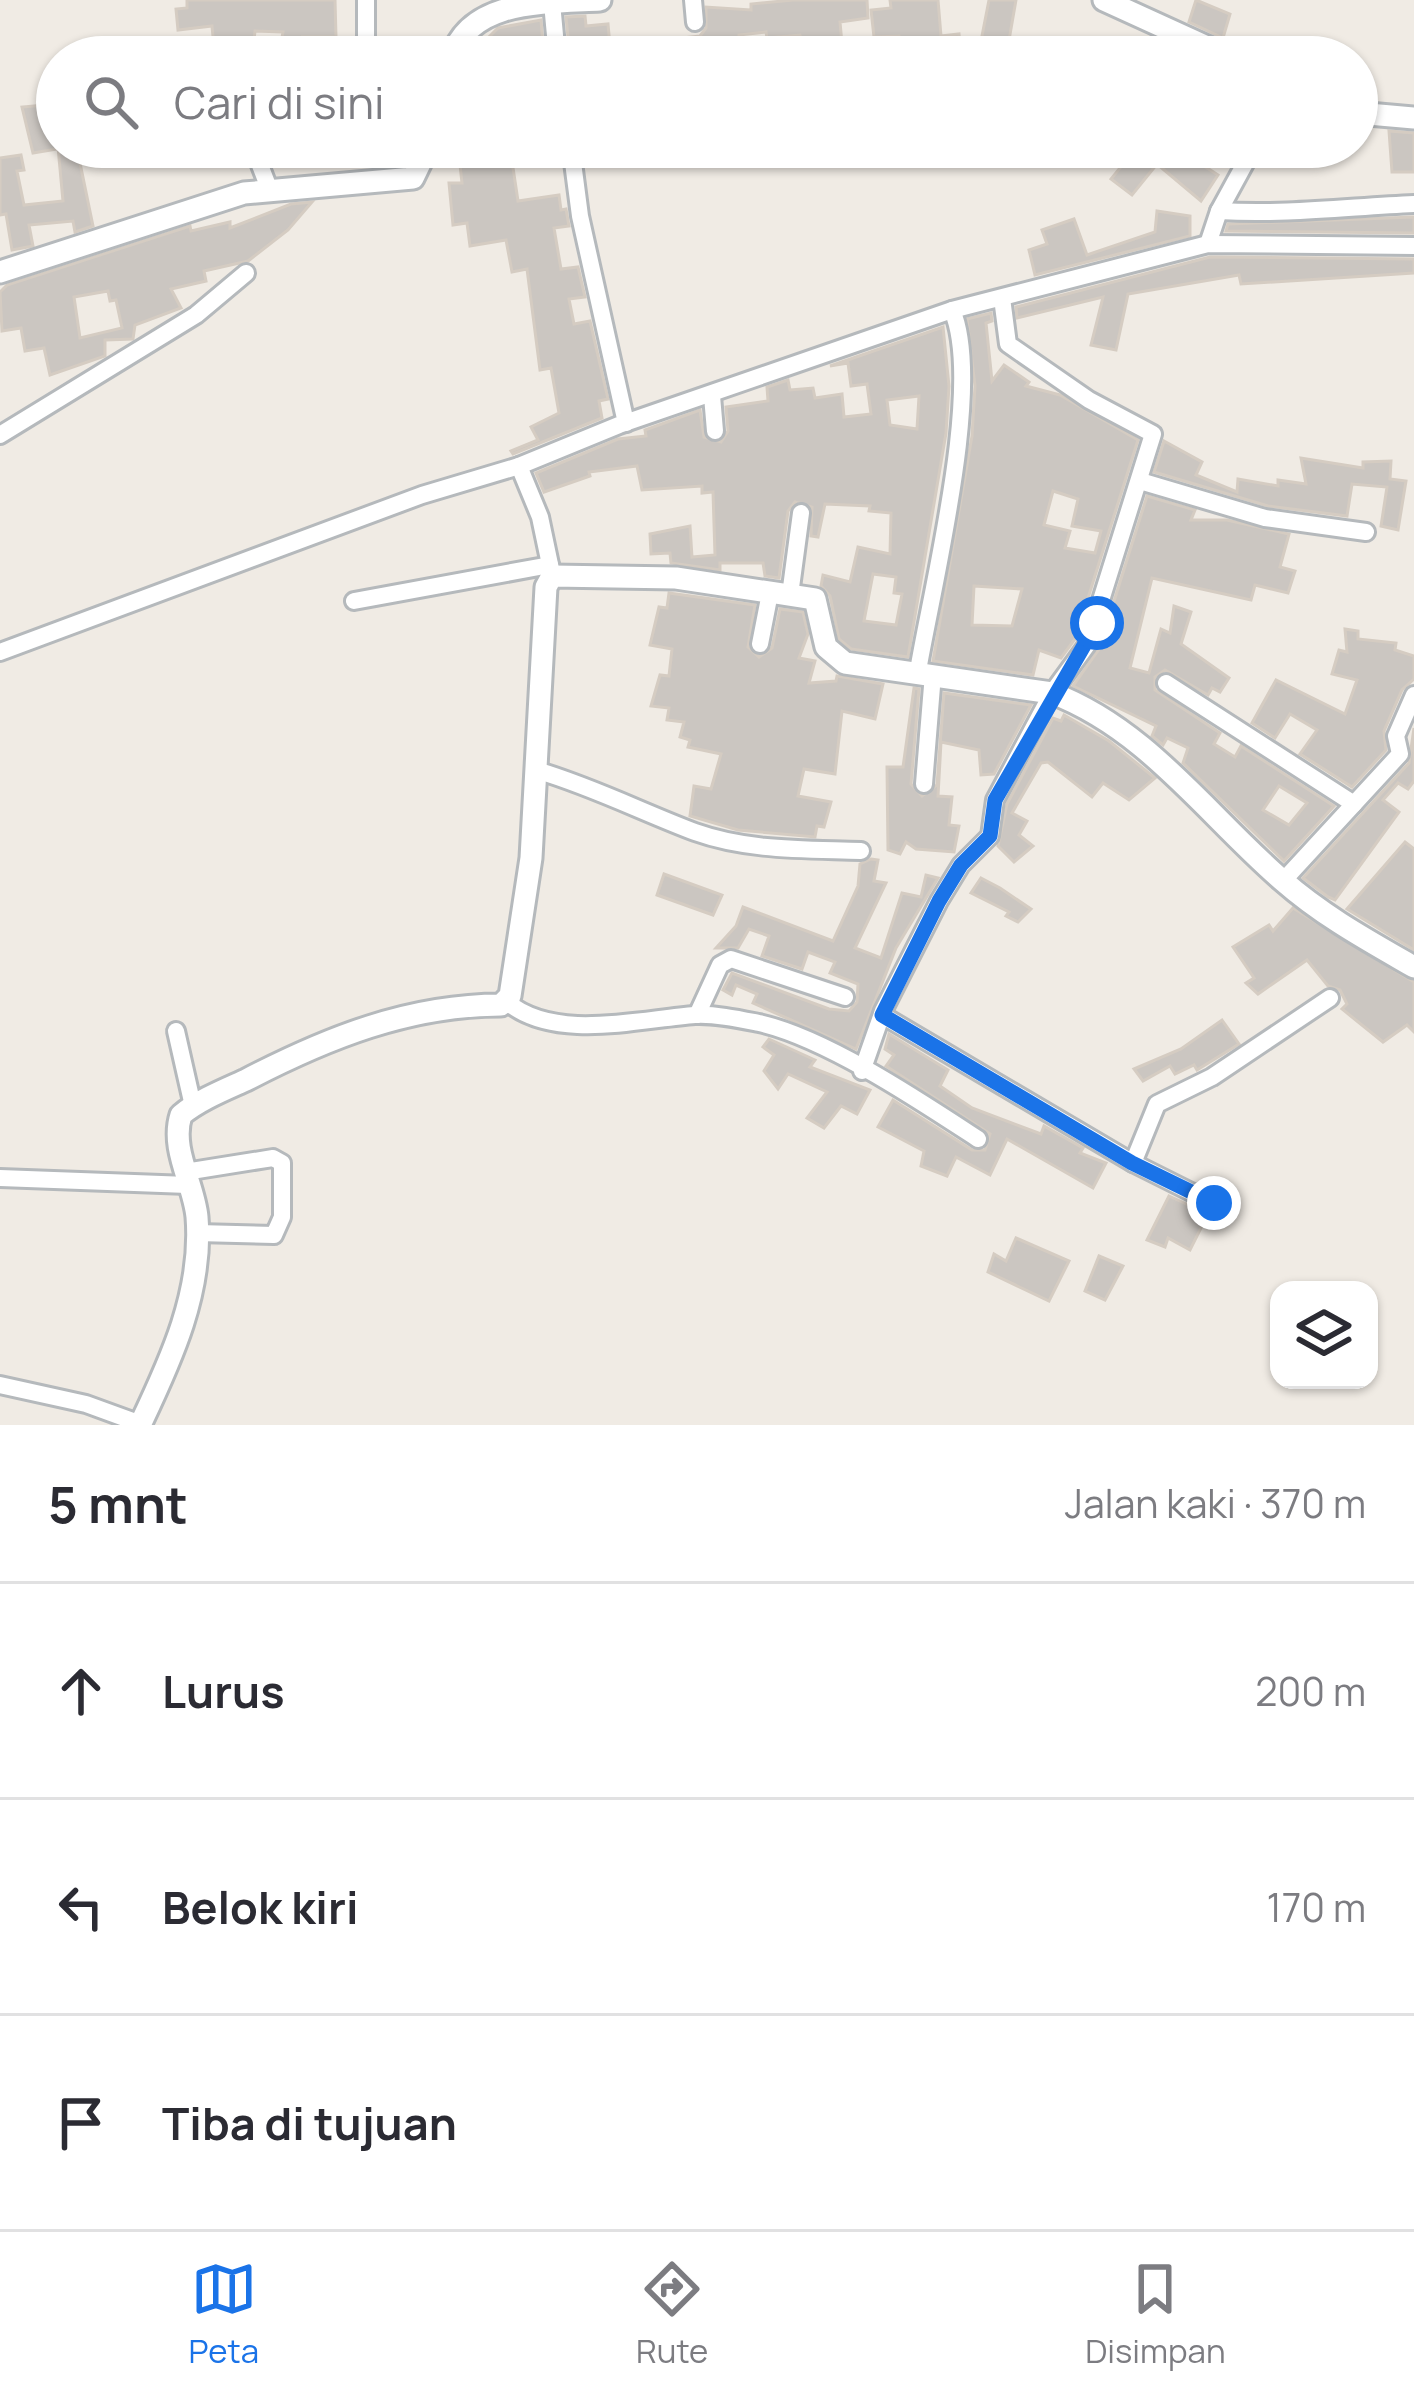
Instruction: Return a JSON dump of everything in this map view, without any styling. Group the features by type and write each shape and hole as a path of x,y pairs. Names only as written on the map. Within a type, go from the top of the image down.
{"street":[{"path":"366,0 366,36"},
{"path":"458,36 472,16 600,0"},
{"path":"692,0 695,22"},
{"path":"1104,0 1183,36"},
{"path":"557,36 558,2"},
{"path":"1378,115 1414,118"},
{"path":"261,168 270,191"},
{"path":"0,272 244,193 413,178 418,168"},
{"path":"574,168 626,423"},
{"path":"1208,244 1219,211 1243,168"},
{"path":"1219,211 1280,215 1304,208 1414,204"},
{"path":"0,652 422,495 519,466 626,423 952,310 1208,244 1414,246"},
{"path":"0,435 196,315 246,273"},
{"path":"862,1071 882,1015 939,901 961,865 990,836 995,800 1052,693 1097,623 1151,430 1089,400 1014,349 1005,336 1002,298"},
{"path":"924,784 926,673 962,388 959,326 952,310"},
{"path":"712,396 715,431"},
{"path":"509,1005 538,771 546,587 551,570 540,517 519,466"},
{"path":"1140,481 1265,518 1366,532"},
{"path":"760,644 780,594 801,513"},
{"path":"354,601 551,570 616,573 815,599 826,647 834,657 1052,693 1101,714 1140,743 1283,881 1335,924 1414,967"},
{"path":"1166,683 1354,803"},
{"path":"1283,881 1400,754 1396,736 1414,694"},
{"path":"538,771 599,789 698,833 762,848 860,851"},
{"path":"690,1016 720,965 731,959 844,997"},
{"path":"1132,1163 1157,1105 1230,1066 1330,998"},
{"path":"0,1385 86,1404 141,1424 181,1341 197,1233 178,1124 193,1106 282,1061 383,1022 451,1006 509,1005 581,1024 631,1026 690,1016 776,1028 862,1071 978,1139"},
{"path":"882,1015 1132,1163 1214,1203"},
{"path":"176,1031 193,1106"},
{"path":"0,1178 186,1178 273,1158 282,1163 282,1216 274,1235 197,1233"}],"building":[{"path":"187,0 335,0 336,36 255,31 254,36 213,36 212,26 178,30 176,9 187,8"},
{"path":"867,0 868,18 840,22 841,36 767,36 766,32 700,36 706,28 706,7 751,10 751,4"},
{"path":"890,0 938,0 941,36 874,36 871,10 891,8"},
{"path":"989,0 1016,0 1010,36 982,36"},
{"path":"1196,0 1230,14 1224,36 1189,22"},
{"path":"585,16 586,26 608,24 609,36 568,36 566,17"},
{"path":"541,20 542,36 490,36 498,28"},
{"path":"36,106 36,152 33,153 22,107"},
{"path":"1389,131 1414,133 1414,172 1392,172"},
{"path":"21,155 24,170 17,171 24,205 63,201 60,168 81,168 93,226 75,232 73,221 29,225 33,246 12,250 6,214 0,215 0,158"},
{"path":"460,168 513,168 518,201 559,195 569,226 554,228 561,269 578,267 585,297 569,299 574,324 590,321 608,399 599,401 602,418 513,454 511,451 538,440 531,427 559,413 551,368 540,370 527,269 512,272 506,240 470,246 467,223 453,225 449,183 462,183"},
{"path":"1120,168 1154,168 1132,195 1111,179"},
{"path":"1162,168 1207,168 1218,175 1201,201"},
{"path":"312,202 288,230 248,261 204,271 206,281 171,289 181,308 135,325 133,339 105,340 105,356 50,375 44,348 25,351 21,328 2,331 0,292 7,285 190,226 191,231 230,222 230,228 291,204","holes":["108,291 110,301 116,300 122,328 80,338 74,297"]},
{"path":"1157,211 1190,216 1190,236 1035,275 1029,250 1047,244 1042,230 1074,219 1087,255 1155,232"},
{"path":"1414,217 1414,233 1226,231 1228,224"},
{"path":"1210,257 1414,259 1414,273 1241,284 1239,275 1128,294 1116,350 1091,345 1103,297 1017,318 1016,307"},
{"path":"991,313 992,321 986,323 992,381 1004,365 1029,382 1026,386 1060,395 1138,440 1075,639 1061,658 1039,650 1033,675 933,661 972,436 975,386 967,319","holes":["1053,491 1078,499 1072,526 1101,531 1095,553 1065,548 1070,531 1044,525","974,586 1022,589 1012,626 972,625"]},
{"path":"943,327 949,386 946,433 908,657 851,649 839,639 830,596 821,586 823,575 850,582 858,547 890,554 891,513 869,511 870,506 825,504 818,537 811,536 812,507 795,502 788,511 779,578 765,576 763,563 720,563 720,570 671,563 670,553 651,554 650,534 690,526 692,557 715,555 713,492 702,493 702,486 642,490 637,466 589,472 590,476 544,492 536,473 618,439 646,436 645,430 700,410 704,437 721,442 728,431 726,407 768,401 767,387 788,380 790,390 813,388 815,398 842,394 844,417 871,414 867,384 851,386 848,363 830,366","holes":["919,396 917,429 890,425 887,400","873,574 896,577 894,593 902,594 896,625 864,621"]},
{"path":"1164,441 1202,462 1196,475 1237,492 1238,479 1278,486 1278,480 1306,484 1301,458 1363,468 1363,462 1391,461 1390,479 1406,481 1398,530 1381,526 1387,487 1352,484 1347,516 1268,506 1154,472"},
{"path":"1147,496 1195,510 1191,520 1227,520 1289,534 1280,567 1295,571 1288,593 1255,585 1251,600 1152,578 1130,668 1149,673 1161,629 1170,633 1174,606 1191,612 1181,644 1229,678 1220,692 1212,688 1208,695 1165,670 1155,677 1155,690 1220,733 1214,744 1235,757 1241,746 1334,806 1284,861 1183,763 1188,748 1167,738 1163,745 1152,736 1156,726 1073,686 1099,649","holes":["1279,786 1307,803 1289,825 1263,810"]},
{"path":"669,593 755,605 748,647 759,657 772,648 780,609 803,612 808,634 799,658 815,661 809,683 836,681 837,676 883,684 875,719 842,711 835,774 804,769 798,796 831,802 824,827 817,826 815,837 738,830 690,816 694,786 711,789 721,754 688,747 690,740 680,737 684,722 667,720 669,708 651,706 660,675 669,676 672,649 650,645 659,607 667,608"},
{"path":"1345,629 1358,631 1358,639 1396,643 1395,650 1414,656 1414,679 1402,690 1384,731 1386,750 1352,787 1300,754 1317,730 1290,714 1275,738 1252,723 1276,680 1345,714 1357,680 1332,674 1339,650 1347,652"},
{"path":"914,688 919,689 911,784 922,796 937,785 944,693 1031,705 994,774 981,775 979,750 941,742 938,796 952,797 949,825 959,826 954,852 916,849 906,842 900,854 888,850 887,767 903,767"},
{"path":"1064,715 1109,741 1155,778 1129,800 1103,783 1092,797 1048,762 1041,763 1012,813 1027,821 1019,835 1033,846 1014,862 998,846 1007,804 1053,718 1061,721"},
{"path":"1414,728 1414,781 1408,789 1398,783 1383,800 1399,812 1335,900 1328,897 1303,878 1409,763"},
{"path":"1405,842 1414,849 1414,950 1347,909"},
{"path":"878,860 874,881 886,883 855,948 881,958 902,893 921,897 926,875 938,878 896,948 856,1049 753,1003 757,994 736,985 732,995 723,990 732,973 829,1009 849,1011 857,1002 858,984 830,973 835,962 808,952 802,969 762,956 769,936 749,929 738,948 716,948 736,926 743,907 833,941 858,886 860,864"},
{"path":"664,874 722,895 713,915 657,895"},
{"path":"981,878 1031,909 1018,922 1006,916 1009,912 971,893"},
{"path":"1293,908 1414,982 1414,1032 1407,1025 1383,1042 1342,1009 1347,1004 1340,990 1328,986 1307,960 1258,994 1246,983 1254,978 1233,947 1269,925 1273,931"},
{"path":"1222,1020 1239,1044 1197,1070 1194,1065 1175,1074 1170,1066 1143,1081 1134,1069 1181,1049"},
{"path":"889,1034 948,1070 940,1086 972,1108 1041,1134 1044,1126 1083,1148 1080,1153 1106,1163 1093,1188 1007,1139 990,1175 956,1157 947,1176 921,1166 924,1151 878,1127 893,1100 972,1150 985,1150 990,1134 886,1066 894,1055 885,1049"},
{"path":"769,1039 815,1060 810,1067 870,1090 857,1114 841,1106 824,1128 807,1118 827,1092 788,1074 778,1089 764,1071 774,1055 763,1047"},
{"path":"1169,1196 1208,1214 1190,1250 1168,1238 1165,1247 1147,1240"},
{"path":"1016,1238 1069,1261 1049,1301 988,1272 994,1254 1006,1261"},
{"path":"1099,1256 1123,1266 1105,1300 1085,1291"}],"route":[{"path":"1097,623 1052,693 995,800 990,836 961,865 939,901 882,1015 1132,1163 1214,1203"}]}
